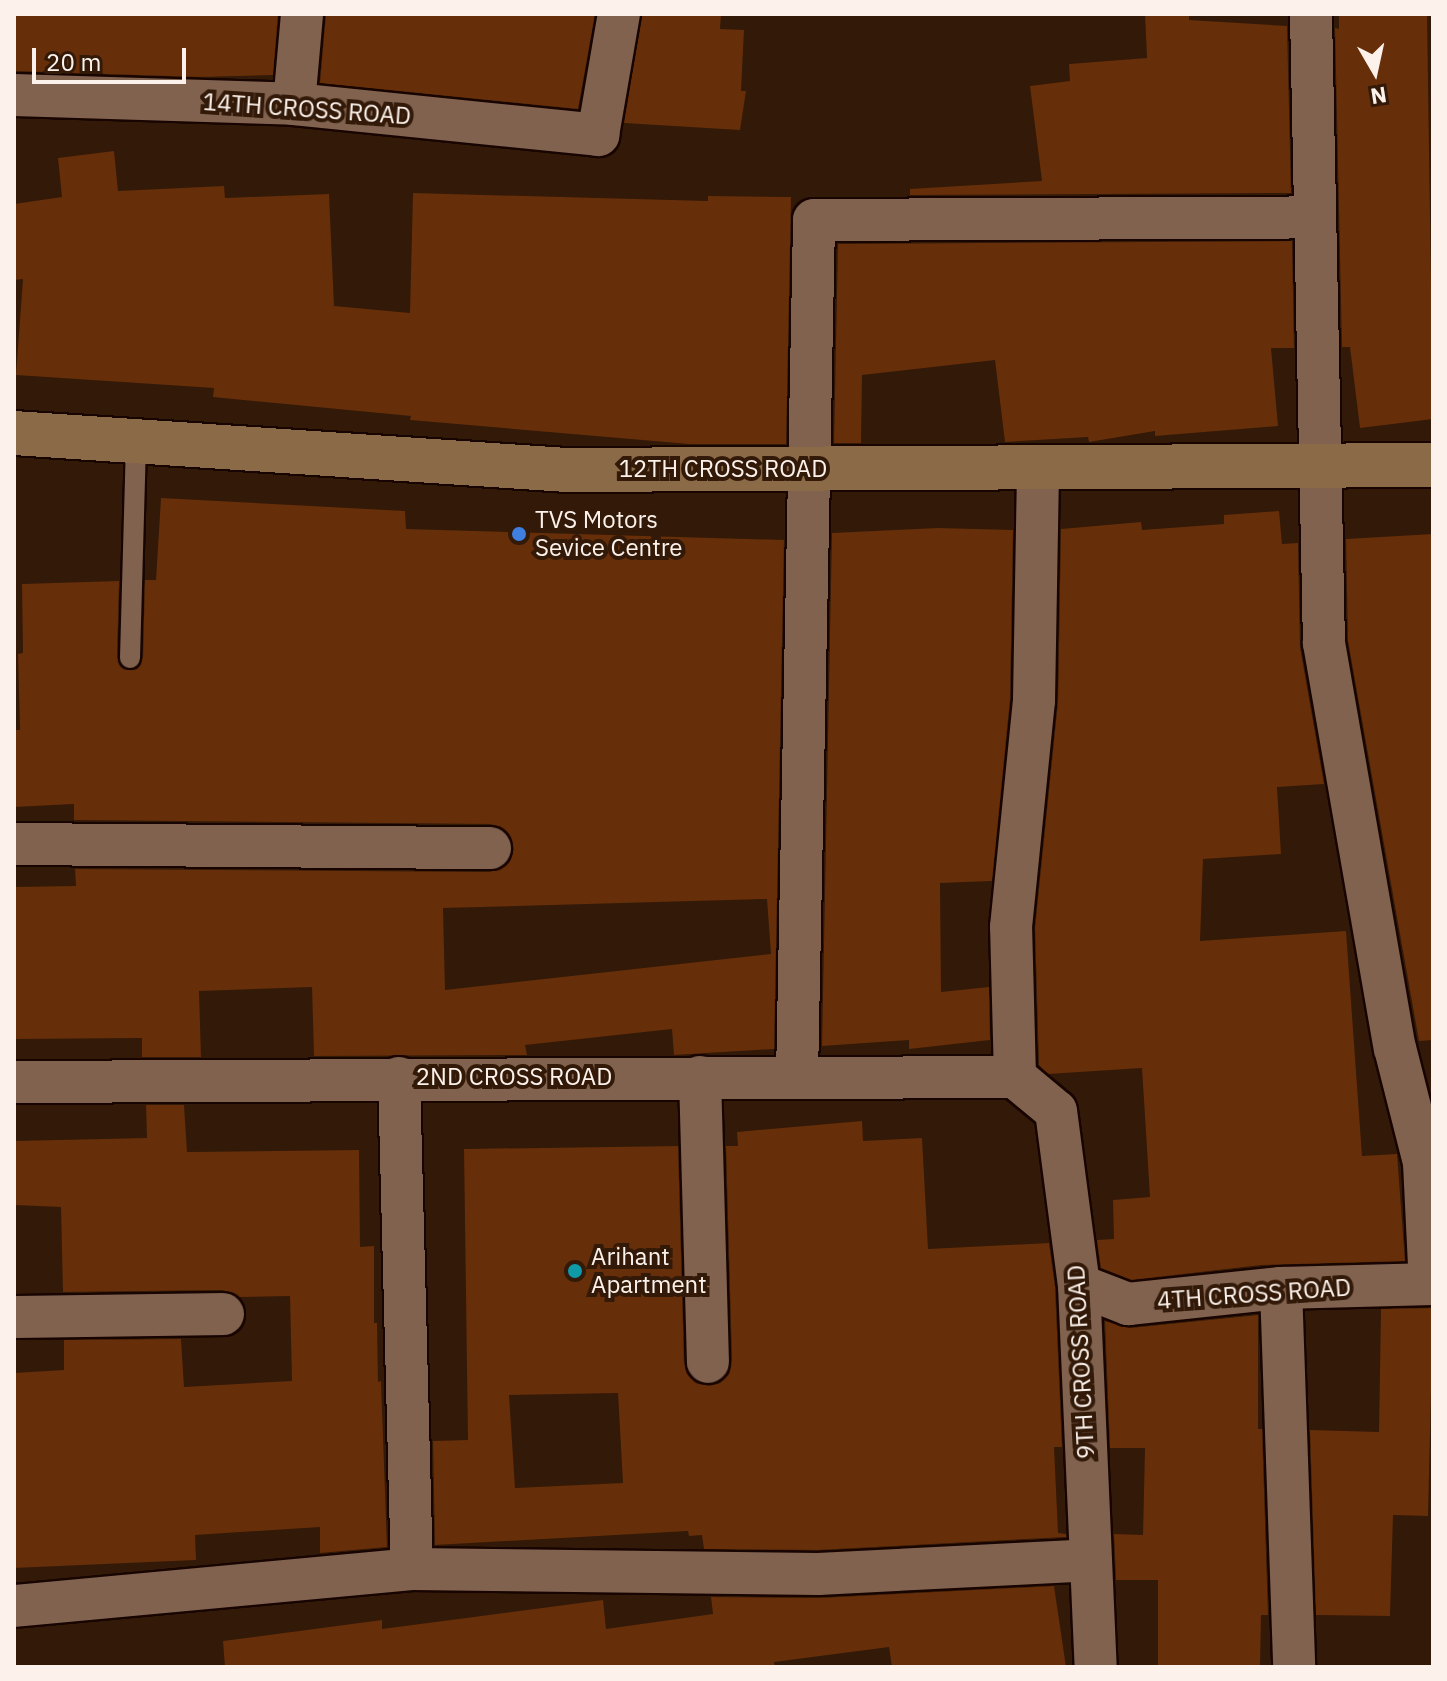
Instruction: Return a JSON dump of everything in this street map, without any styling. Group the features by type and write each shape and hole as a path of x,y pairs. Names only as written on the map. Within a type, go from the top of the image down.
{"main road":[{"name":"12TH CROSS ROAD","path":"14,433 566,470 1433,465"}],"street":[{"path":"294,104 302,14"},
{"name":"14TH CROSS ROAD","path":"14,95 294,104 598,135 619,14"},
{"path":"1311,14 1324,643 1395,1048 1424,1163 1431,1284"},
{"path":"797,1077 814,220 1313,217"},
{"path":"1015,1077 1011,927 1034,700 1038,468"},
{"path":"14,844 490,848"},
{"path":"700,1077 708,1362"},
{"name":"2ND CROSS ROAD","path":"14,1082 1015,1077"},
{"name":"9TH CROSS ROAD","path":"1015,1077 1056,1111 1079,1285 1096,1667"},
{"path":"399,1078 412,1569"},
{"name":"4TH CROSS ROAD","path":"1079,1285 1128,1304 1281,1288 1431,1284"},
{"path":"1281,1288 1294,1667"},
{"path":"14,1317 223,1314"},
{"path":"14,1606 412,1569 818,1574 1090,1560"}],"lane":[{"path":"130,658 136,442"}],"building":[{"path":"14,14 278,14 273,75 200,77 14,71"},
{"path":"326,14 595,14 578,109 320,83"},
{"path":"642,14 721,14 720,29 744,30 741,91 746,91 740,130 624,123"},
{"path":"1145,14 1189,14 1189,20 1287,26 1291,193 910,195 910,189 1042,181 1030,86 1070,81 1069,64 1147,58"},
{"path":"1339,14 1427,14 1433,419 1360,428 1350,347 1342,347 1335,28 1339,29"},
{"path":"114,151 118,191 224,186 225,198 329,194 334,306 410,313 413,193 708,201 708,196 791,197 786,444 689,444 410,420 411,416 213,397 214,388 16,375 23,279 14,280 14,204 62,197 58,158"},
{"path":"1292,241 1294,348 1271,348 1278,426 1155,436 1155,431 1089,442 1088,437 1005,442 995,360 862,375 861,443 834,443 838,244"},
{"path":"161,498 405,511 406,529 784,540 774,1049 674,1055 672,1029 525,1045 527,1055 314,1056 312,987 199,991 201,1057 142,1057 142,1038 14,1039 14,887 76,886 75,869 490,872 510,861 514,849 510,836 501,827 490,824 74,820 74,804 14,807 14,730 20,730 18,654 23,653 22,584 119,581 117,658 124,669 137,669 143,658 145,580 156,580","holes":["767,899 771,954 445,990 443,908"]},
{"path":"1279,511 1282,544 1298,543 1300,647 1324,784 1277,787 1281,854 1203,859 1200,941 1346,931 1362,1156 1397,1154 1405,1261 1261,1265 1131,1280 1101,1268 1097,1240 1114,1239 1113,1200 1150,1197 1142,1068 1048,1074 1039,1065 1035,928 1058,702 1061,529 1141,522 1142,530 1224,524 1224,515"},
{"path":"938,528 1013,530 1010,699 992,881 940,883 941,992 989,987 990,1040 909,1049 909,1040 822,1046 832,533"},
{"path":"1433,534 1433,1040 1419,1041 1348,641 1346,539"},
{"path":"146,1105 184,1105 187,1152 359,1150 360,1247 374,1246 374,1323 377,1323 378,1382 381,1381 387,1547 320,1553 320,1527 195,1535 196,1560 14,1568 14,1373 64,1370 64,1340 181,1339 184,1387 292,1381 290,1296 239,1297 223,1290 63,1292 61,1207 14,1205 14,1141 147,1138"},
{"path":"862,1121 863,1141 922,1138 928,1249 1049,1243 1055,1287 1062,1447 1054,1447 1058,1533 1066,1534 1066,1537 818,1550 704,1549 702,1535 689,1536 688,1531 435,1545 433,1441 468,1440 464,1149 678,1146 684,1363 687,1374 696,1383 709,1386 720,1383 729,1374 732,1361 726,1146 738,1146 737,1132","holes":["618,1393 623,1483 515,1488 509,1395"]},
{"path":"1433,1308 1428,1516 1393,1515 1390,1616 1316,1615 1310,1430 1379,1432 1381,1309"},
{"path":"1258,1315 1258,1429 1262,1429 1268,1615 1261,1615 1260,1667 1158,1667 1158,1580 1116,1580 1114,1534 1143,1535 1145,1448 1110,1448 1105,1321 1130,1328"},
{"path":"1054,1586 1066,1667 892,1667 889,1647 774,1662 775,1667 225,1667 223,1641 382,1620 382,1629 603,1600 606,1629 713,1614 711,1597 819,1598"}],"place":[{"name":"TVS Motors Sevice Centre","path":"519,534"},
{"name":"Arihant Apartment","path":"575,1271"}]}
